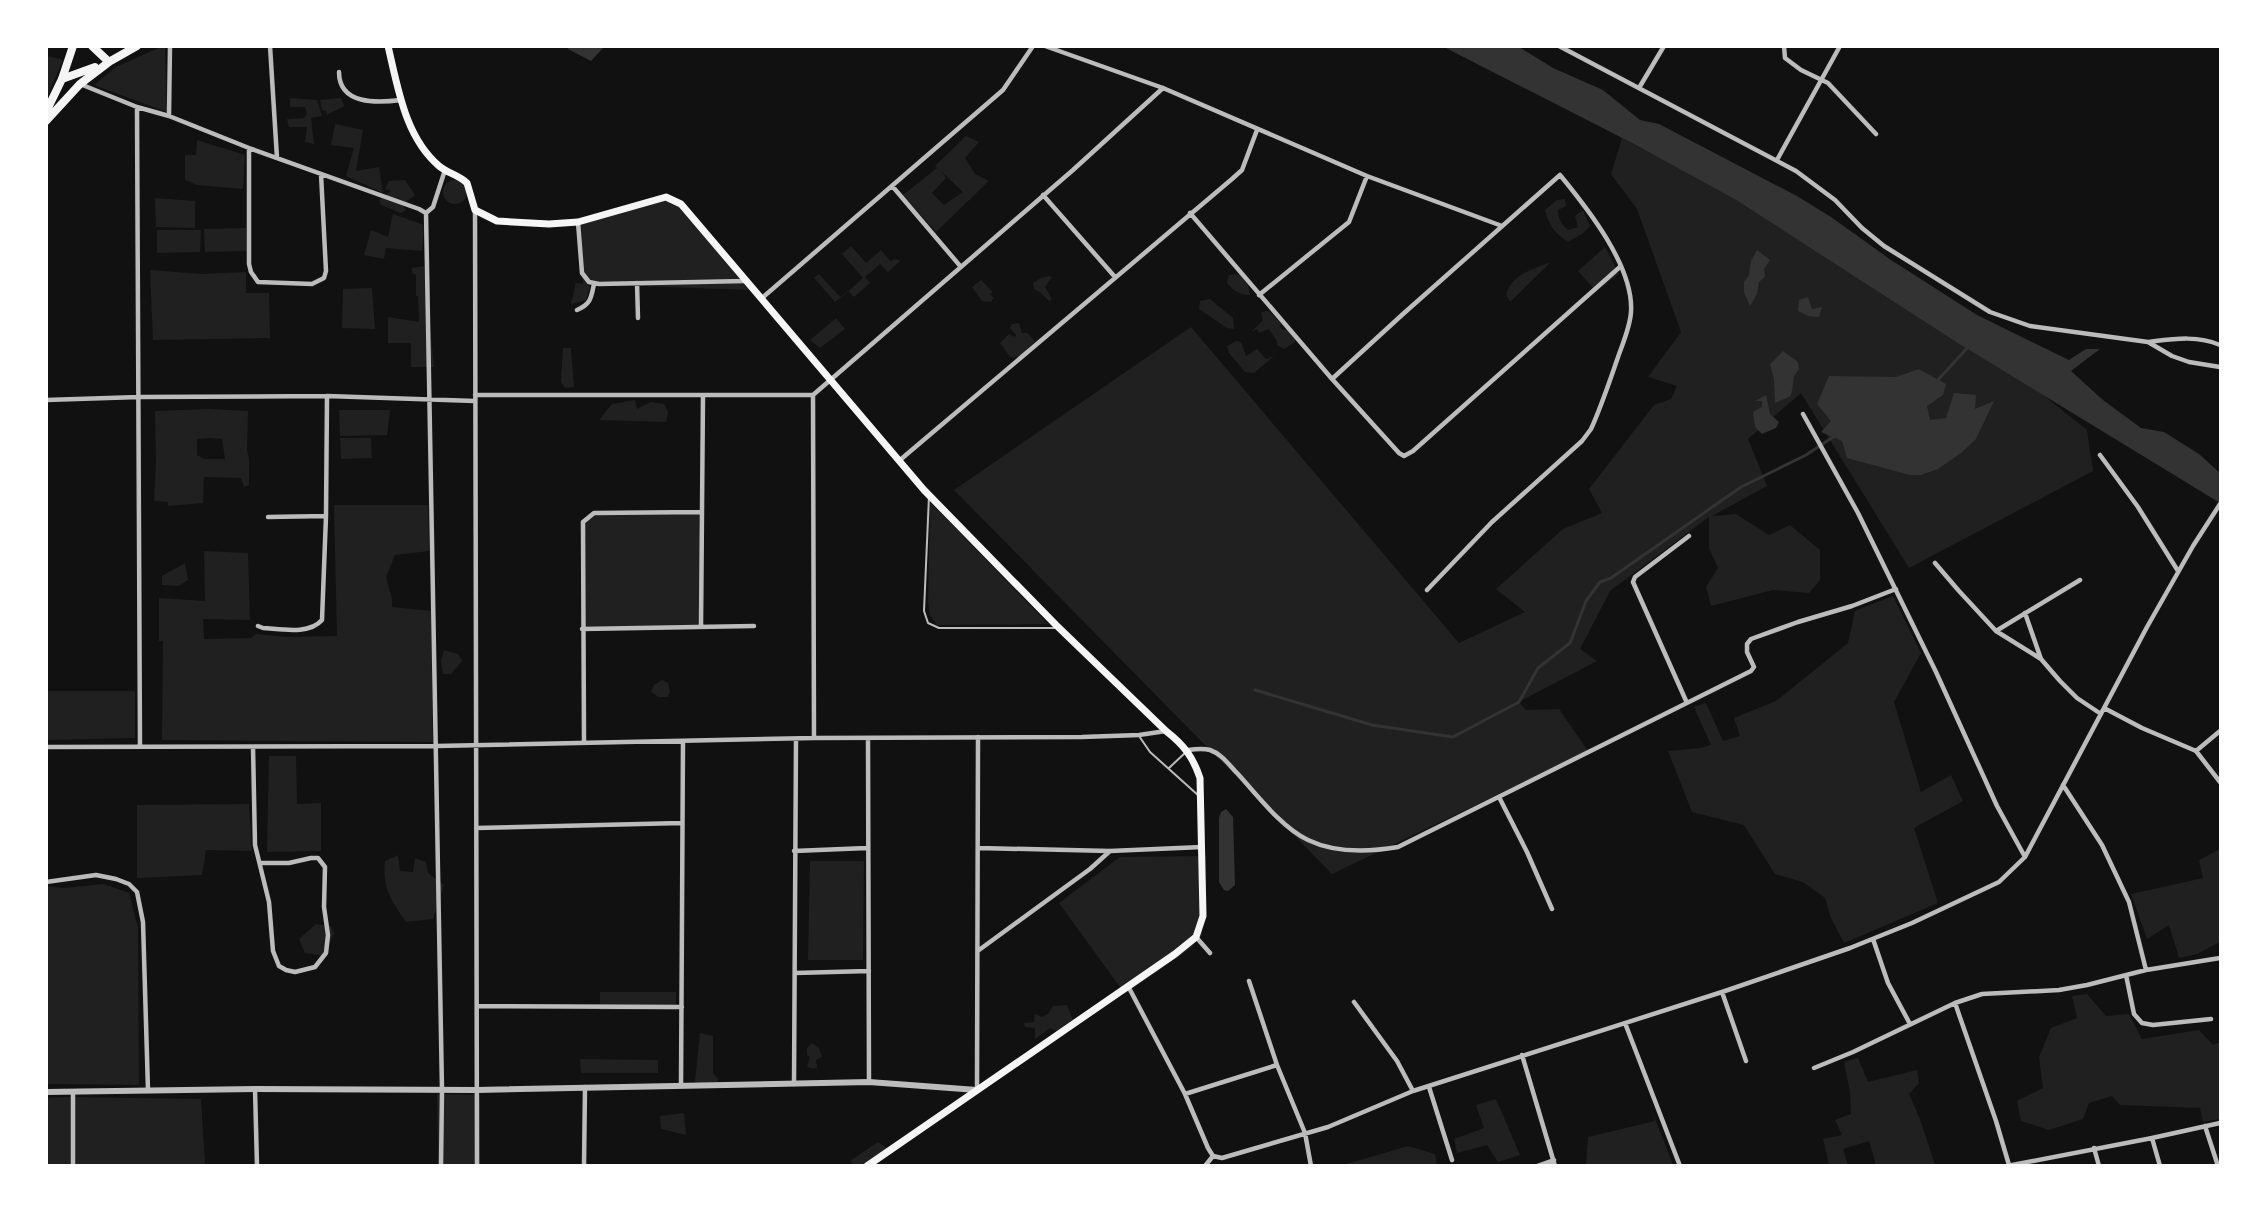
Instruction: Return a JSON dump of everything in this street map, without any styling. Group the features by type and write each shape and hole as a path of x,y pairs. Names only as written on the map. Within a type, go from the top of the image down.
{"main road":[{"path":"46,112 62,79 73,46"},
{"path":"92,46 109,62"},
{"path":"46,121 80,84 109,62 137,46"},
{"path":"387,46 401,100 426,153 445,170 467,183 475,210 491,219 549,224 578,222 659,198 672,198 681,204 830,382 929,495 1058,628 1188,750 1200,778 1201,798 1203,916 1196,937 868,1165"},
{"path":"62,79 109,62"}],"street":[{"path":"169,116 170,46"},
{"path":"270,46 277,158"},
{"path":"762,298 1003,90 1033,46"},
{"path":"1045,46 1163,88 1367,176 1502,226"},
{"path":"1559,46 1796,171 1835,200 1862,228 1884,246 1990,312 2030,326 2148,342 2187,338 2220,345"},
{"path":"1639,88 1664,46"},
{"path":"1784,46 1785,58 1802,70 1821,78 1876,134"},
{"path":"1777,160 1840,46"},
{"path":"339,72 341,86 350,96 378,102 401,100"},
{"path":"80,84 249,148 419,208 426,213"},
{"path":"475,394 813,395 1133,118 1163,88"},
{"path":"137,107 140,747"},
{"path":"900,460 1242,170 1257,130"},
{"path":"249,148 249,264 258,282 312,284 324,278 326,271 321,174"},
{"path":"426,213 433,207 445,170"},
{"path":"1259,296 1349,222 1367,176"},
{"path":"1332,380 1560,176 1581,201 1622,266 1629,290 1631,312 1626,333 1591,429 1582,441 1492,522 1427,590"},
{"path":"893,187 961,267"},
{"path":"1043,195 1115,277"},
{"path":"475,210 477,1166"},
{"path":"426,213 442,1090 441,1166"},
{"path":"1190,213 1332,380 1404,456 1413,451 1622,266"},
{"path":"578,222 582,273 589,282 594,284 746,281"},
{"path":"637,283 638,318"},
{"path":"577,310 591,301 594,284"},
{"path":"2148,342 2172,356 2189,362 2220,367"},
{"path":"701,627 703,395"},
{"path":"813,395 814,738"},
{"path":"258,626 306,629 314,627 322,620 327,396"},
{"path":"46,400 327,396 475,401"},
{"path":"1803,414 1858,513 1997,806 2025,857"},
{"path":"2100,455 2138,507 2178,571"},
{"path":"1128,986 1185,1094 1208,1148 1213,1156 1222,1158 1346,1120 1413,1091 1722,992 1874,939 1999,882 2025,857 2178,571 2220,504"},
{"path":"584,743 583,522 594,513 701,512"},
{"path":"268,517 326,516"},
{"path":"1687,703 1633,582 1635,577 1689,536"},
{"path":"1935,562 1996,630 2042,659 2077,698 2101,714"},
{"path":"1996,630 2080,580"},
{"path":"1188,750 1199,748 1211,750 1222,757 1269,809 1300,836 1332,847 1367,850 1398,846 1751,671 1754,668 1747,652 1747,644 1751,639 1896,589"},
{"path":"2025,614 2042,659"},
{"path":"582,629 754,626"},
{"path":"2104,708 2142,728 2196,751 2220,782"},
{"path":"46,747 436,746 814,738 1139,735 1166,731"},
{"path":"2196,751 2220,732"},
{"path":"46,1092 255,1089 442,1090 869,1082 977,1090 978,737"},
{"path":"868,738 869,1082"},
{"path":"794,1084 796,739"},
{"path":"681,1086 682,741"},
{"path":"253,747 254,835 269,902 275,960 279,966 295,972 315,967 326,952 328,935 324,908 325,867 323,862 318,858 311,858 289,863 261,863"},
{"path":"2063,785 2102,845 2129,902 2146,970"},
{"path":"1499,796 1552,909"},
{"path":"476,828 681,823"},
{"path":"794,851 867,848"},
{"path":"979,848 1110,851 1202,848"},
{"path":"979,950 1090,869 1110,851"},
{"path":"46,882 96,875 129,884 137,892 142,921 148,1090"},
{"path":"1196,937 1210,953"},
{"path":"1874,939 1888,983 1910,1024"},
{"path":"1814,1068 1955,1003 1982,993 2060,990 2146,970 2220,958"},
{"path":"795,973 868,971"},
{"path":"2126,975 2134,1014 2142,1023 2153,1025 2211,1019"},
{"path":"1249,981 1277,1065 1305,1133 1311,1166"},
{"path":"1722,992 1746,1061"},
{"path":"1354,1002 1396,1061 1413,1091"},
{"path":"1955,1003 1996,1121 2008,1165 2039,1163 2094,1148 2220,1123"},
{"path":"477,1006 682,1006"},
{"path":"1625,1023 1680,1166"},
{"path":"1522,1055 1554,1163 1537,1166"},
{"path":"1185,1094 1277,1065"},
{"path":"584,1166 585,1087"},
{"path":"1429,1087 1452,1160"},
{"path":"255,1089 257,1166"},
{"path":"73,1092 73,1166"},
{"path":"2205,1126 2218,1166"},
{"path":"2152,1138 2160,1166"},
{"path":"2094,1148 2099,1166"},
{"path":"1205,1166 1213,1156"}],"lane":[{"path":"929,495 924,611 928,623 939,628 1058,628"},
{"path":"1139,735 1146,747 1201,798"},
{"path":"1169,768 1188,750"}],"shaded area":[{"path":"569,46 604,47 591,61 568,49"},
{"path":"165,47 167,112 94,85 116,67"},
{"path":"1444,47 1519,47 1553,68 1603,90 1640,120 1659,124 1797,196 1977,315 2069,360 2086,349 2100,349 2071,371 2103,400 2141,428 2164,432 2199,454 2220,473 2220,503 1958,343 1736,200 1630,142"},
{"path":"46,56 63,60 47,97"},
{"path":"290,98 317,100 322,116 311,118 314,144 305,142 307,127 289,127 287,119 304,118 307,114 305,107 290,107"},
{"path":"341,98 344,106 347,105 326,115 327,112 322,110 320,100"},
{"path":"335,124 363,130 356,171 379,167 383,193 346,176 354,148 331,145"},
{"path":"966,136 979,142 965,158 975,174 989,181 936,232 903,195 937,168 935,166","holes":["942,172 963,192 944,205 932,193 946,178"]},
{"path":"1622,138 1736,200 2042,394 2087,430 2093,471 1909,568 1801,393 1748,439 1767,486 1712,516 1736,514 1769,535 1790,525 1820,550 1820,580 1809,593 1773,590 1711,606 1706,587 1718,568 1709,548 1709,517 1610,591 1580,649 1597,661 1519,702 1526,710 1559,709 1588,751 1332,874 954,490 1191,327 1459,643 1525,612 1496,589 1563,529 1602,513 1589,489 1654,405 1671,399 1677,386 1648,377 1681,332 1637,209 1611,174"},
{"path":"197,140 245,155 243,189 197,185 185,180 185,155 196,155"},
{"path":"405,180 415,195 402,205 406,210 401,213 381,205 379,200 391,191 385,189 389,181"},
{"path":"455,180 460,181 466,187 466,197 460,203 455,204 450,203 444,197 443,192 444,187 450,181"},
{"path":"155,198 195,201 195,228 156,227"},
{"path":"1565,199 1566,206 1558,210 1560,221 1566,228 1568,230 1578,227 1575,216 1583,210 1590,226 1568,242 1553,229 1545,210 1557,200"},
{"path":"659,200 676,201 749,290 587,284 590,286 586,300 571,304 576,283 583,284 579,223"},
{"path":"393,214 424,225 422,251 386,248 384,259 364,255 371,230 388,237"},
{"path":"246,228 247,251 205,252 204,229"},
{"path":"157,230 201,230 200,252 157,253"},
{"path":"851,246 866,263 881,250 890,261 896,259 900,261 888,272 880,264 865,277 870,283 854,297 848,291 863,278 842,254"},
{"path":"1605,247 1619,274 1596,291 1578,271"},
{"path":"1757,250 1770,260 1764,269 1765,277 1759,282 1757,294 1750,306 1744,292 1744,282 1749,275 1751,261"},
{"path":"1551,262 1510,302 1506,294 1518,277"},
{"path":"424,266 434,367 411,367 411,343 388,343 388,317 419,322 416,275 412,273 412,268"},
{"path":"150,270 201,274 246,272 246,293 269,293 270,338 153,340"},
{"path":"819,274 840,297 835,302 814,278"},
{"path":"1239,274 1248,285 1250,295 1237,292 1227,283 1229,275"},
{"path":"1049,276 1052,277 1045,287 1052,299 1049,301 1034,289 1033,283"},
{"path":"981,280 993,292 990,294 994,298 991,302 982,301 972,287"},
{"path":"372,288 375,329 342,328 343,289"},
{"path":"1808,297 1812,309 1822,307 1819,317 1808,316 1798,311 1799,300"},
{"path":"1210,299 1233,318 1234,329 1227,328 1199,309 1200,301"},
{"path":"1269,311 1282,325 1279,326 1283,330 1291,328 1294,332 1295,342 1284,349 1277,345 1269,329 1259,333 1257,329 1251,332 1263,320 1261,312"},
{"path":"836,318 845,329 820,348 810,340"},
{"path":"1019,323 1022,333 1027,333 1035,341 1021,355 1011,358 1000,343 1009,334 1014,337 1016,335 1010,328 1012,324"},
{"path":"1236,341 1241,342 1246,356 1257,349 1266,359 1274,356 1254,373 1245,372 1229,353 1227,346"},
{"path":"563,348 571,348 574,387 565,388 561,382"},
{"path":"1783,351 1798,362 1799,369 1794,376 1791,396 1775,403 1774,379 1770,364"},
{"path":"1919,369 1946,384 1943,395 1927,406 1930,420 1946,418 1954,393 1976,395 1975,409 1994,401 1976,439 1938,469 1921,475 1910,475 1847,458 1842,441 1821,432 1831,421 1817,404 1829,376 1896,377"},
{"path":"1766,395 1770,414 1779,422 1776,428 1762,434 1755,427 1753,412 1762,407 1762,401 1755,401"},
{"path":"635,400 637,409 651,402 664,404 668,412 666,422 599,420 612,404"},
{"path":"209,409 248,411 249,485 244,487 241,478 204,477 203,503 168,506 168,502 154,501 155,411","holes":["197,439 222,439 225,459 204,459 197,455"]},
{"path":"339,410 390,410 387,435 340,436"},
{"path":"340,438 371,438 372,458 341,459"},
{"path":"930,503 1048,624 937,625 930,615 928,603"},
{"path":"334,505 428,505 429,551 395,555 386,577 392,607 431,611 433,742 162,740 163,641 159,641 159,598 205,601 204,551 248,553 250,620 203,619 204,639 251,638 256,634 287,637 337,636"},
{"path":"701,512 701,627 582,629 583,522 589,515"},
{"path":"185,563 188,580 178,586 162,585 162,576"},
{"path":"1893,596 1921,653 1894,702 1921,792 1951,775 1963,801 1914,828 1938,903 1844,943 1831,918 1825,898 1803,882 1775,874 1744,825 1692,812 1668,751 1711,745 1694,707 1706,703 1723,741 1740,736 1734,718 1776,701 1848,643 1855,611"},
{"path":"444,650 458,654 462,661 451,674 443,674 441,661"},
{"path":"662,680 668,683 670,692 668,697 659,697 651,692 654,685"},
{"path":"47,691 135,691 135,738 47,740"},
{"path":"269,756 296,756 297,804 321,803 321,851 267,852"},
{"path":"249,804 252,851 206,850 202,875 137,878 137,805"},
{"path":"1226,809 1233,817 1235,885 1228,891 1224,890 1219,882 1219,818 1221,812"},
{"path":"2220,849 2220,942 2197,954 2179,958 2169,925 2147,939 2131,894 2203,878 2199,860"},
{"path":"398,855 400,871 413,872 415,858 426,862 428,873 444,885 433,919 406,922 392,900 386,886 385,861"},
{"path":"1206,856 1202,935 1191,948 1125,994 1059,903 1120,857"},
{"path":"810,861 864,861 863,960 808,960"},
{"path":"104,884 129,893 138,928 139,1085 47,1084 47,886 64,888"},
{"path":"316,924 331,926 334,933 324,956 305,953 299,939"},
{"path":"600,992 676,992 676,1010 600,1010"},
{"path":"2087,994 2106,1016 2129,1014 2142,1039 2199,1030 2213,1045 2220,1042 2220,1119 2203,1122 2200,1108 2120,1105 2112,1096 2089,1103 2083,1119 2049,1130 2021,1121 2017,1101 2043,1088 2039,1057 2051,1028 2077,1018 2072,996"},
{"path":"1067,1005 1073,1020 1058,1032 1050,1028 1035,1039 1035,1028 1025,1027 1024,1023 1034,1022 1035,1014 1042,1017 1048,1014 1053,1006"},
{"path":"700,1033 713,1036 713,1073 718,1079 716,1087 698,1087 695,1081"},
{"path":"812,1043 819,1048 822,1057 816,1060 817,1067 814,1069 807,1067 810,1057 807,1055 807,1048"},
{"path":"1858,1058 1868,1082 1917,1070 1919,1083 1909,1094 1935,1165 1876,1165 1869,1141 1843,1149 1848,1165 1829,1165 1823,1139 1842,1135 1835,1120 1851,1114 1850,1092 1844,1062"},
{"path":"580,1059 658,1060 658,1073 581,1073"},
{"path":"437,1094 480,1095 480,1165 438,1165"},
{"path":"46,1098 201,1099 205,1165 47,1165"},
{"path":"1496,1099 1520,1155 1498,1162 1487,1145 1457,1153 1454,1139 1484,1128 1476,1105"},
{"path":"1652,1111 1673,1165 1586,1165 1588,1137 1655,1121"},
{"path":"684,1113 686,1135 661,1129 660,1116"},
{"path":"878,1142 893,1152 874,1165 854,1165 850,1161"},
{"path":"1408,1146 1435,1154 1437,1165 1343,1165"}],"waterway":[{"path":"1937,381 1969,346"},
{"path":"1255,690 1372,725 1453,737 1519,702 1538,668 1570,643 1586,601 1600,582 1611,578 1741,487 1806,455 1836,435"}]}
